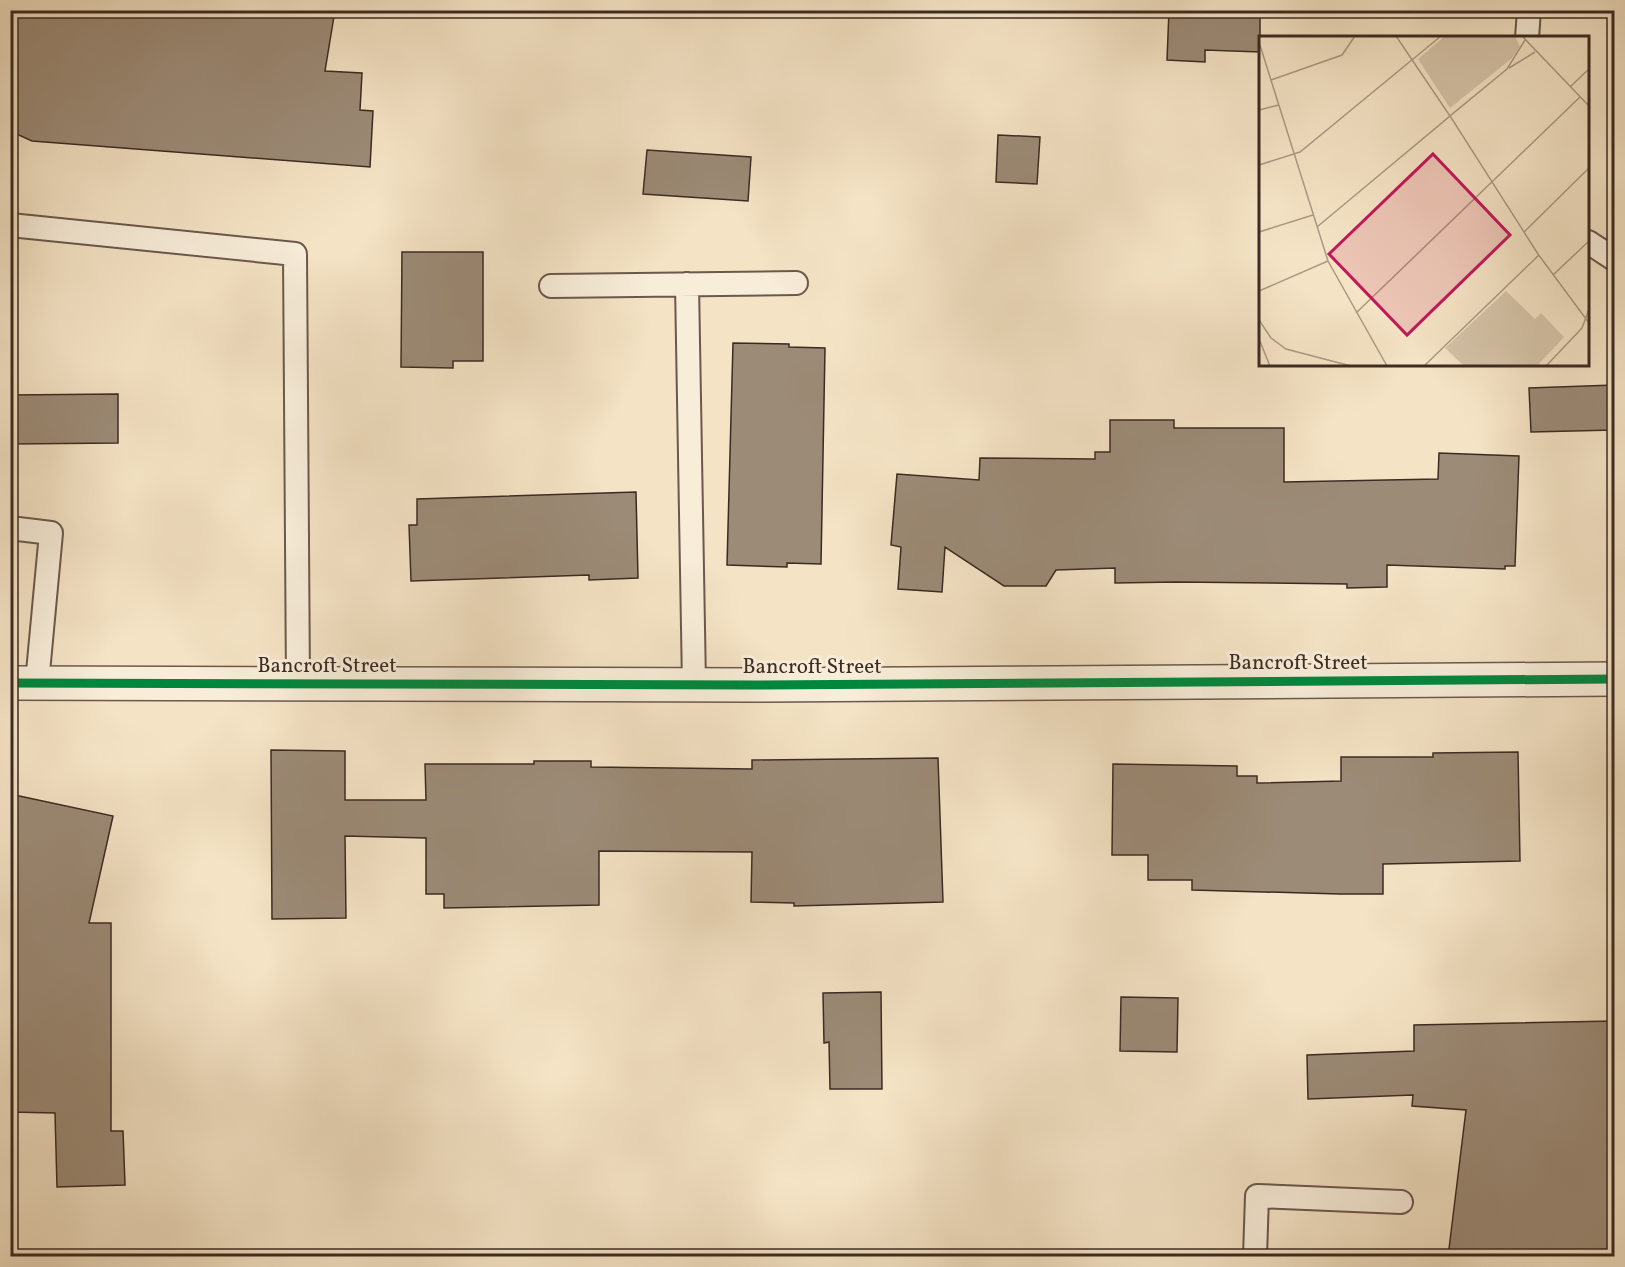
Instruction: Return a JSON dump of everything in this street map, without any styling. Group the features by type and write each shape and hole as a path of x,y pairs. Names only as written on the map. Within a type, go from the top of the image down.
{"street":[{"name":"Bancroft Street","path":"24,683 694,685 1614,679"}],"lane":[{"path":"1527,36 1528,10"},
{"path":"10,225 295,254 298,684"},
{"path":"1589,243 1614,259"},
{"path":"551,286 796,283"},
{"path":"687,284 694,685"},
{"path":"10,528 51,533 24,683"},
{"path":"1255,1257 1257,1196 1401,1202"}],"building":[{"path":"10,10 335,10 325,71 362,73 360,110 373,111 370,167 32,141 10,131"},
{"path":"1169,10 1260,10 1259,52 1205,50 1205,62 1167,60"},
{"path":"998,135 1040,137 1037,184 996,182"},
{"path":"647,150 751,157 748,201 643,194"},
{"path":"402,252 483,252 483,361 453,361 453,368 401,367"},
{"path":"733,343 789,344 789,347 825,348 821,564 787,563 787,567 727,565"},
{"path":"1614,385 1614,430 1531,432 1529,388"},
{"path":"118,394 118,443 10,444 10,395"},
{"path":"1110,420 1174,420 1174,428 1284,428 1284,482 1438,479 1439,453 1519,456 1515,566 1505,566 1505,569 1387,565 1387,587 1347,588 1347,584 1115,583 1115,568 1056,570 1046,586 1004,586 945,547 942,592 898,589 901,547 891,545 897,474 979,480 980,458 1095,459 1095,452 1110,452"},
{"path":"636,492 638,578 589,580 589,575 411,581 409,525 417,525 417,499"},
{"path":"271,750 345,751 345,800 426,800 425,764 534,764 534,761 591,761 591,767 752,769 752,760 938,758 943,902 794,906 794,903 751,902 752,852 599,851 599,905 444,908 444,894 426,894 426,838 345,836 346,918 272,919"},
{"path":"1518,752 1520,861 1383,864 1383,894 1340,894 1192,890 1192,880 1148,880 1148,855 1112,855 1113,764 1237,766 1237,776 1257,776 1257,783 1341,781 1341,757 1433,757 1433,753"},
{"path":"10,794 113,816 89,923 111,923 111,1131 123,1131 125,1185 57,1187 55,1113 10,1112"},
{"path":"881,992 882,1089 830,1089 829,1042 824,1043 823,993"},
{"path":"1121,997 1178,998 1177,1052 1120,1051"},
{"path":"1614,1021 1614,1150 1607,1257 1448,1257 1466,1110 1412,1106 1413,1095 1308,1099 1307,1055 1414,1051 1414,1025"}],"cycle path":[{"path":"10,683 754,685 1614,679"}]}
